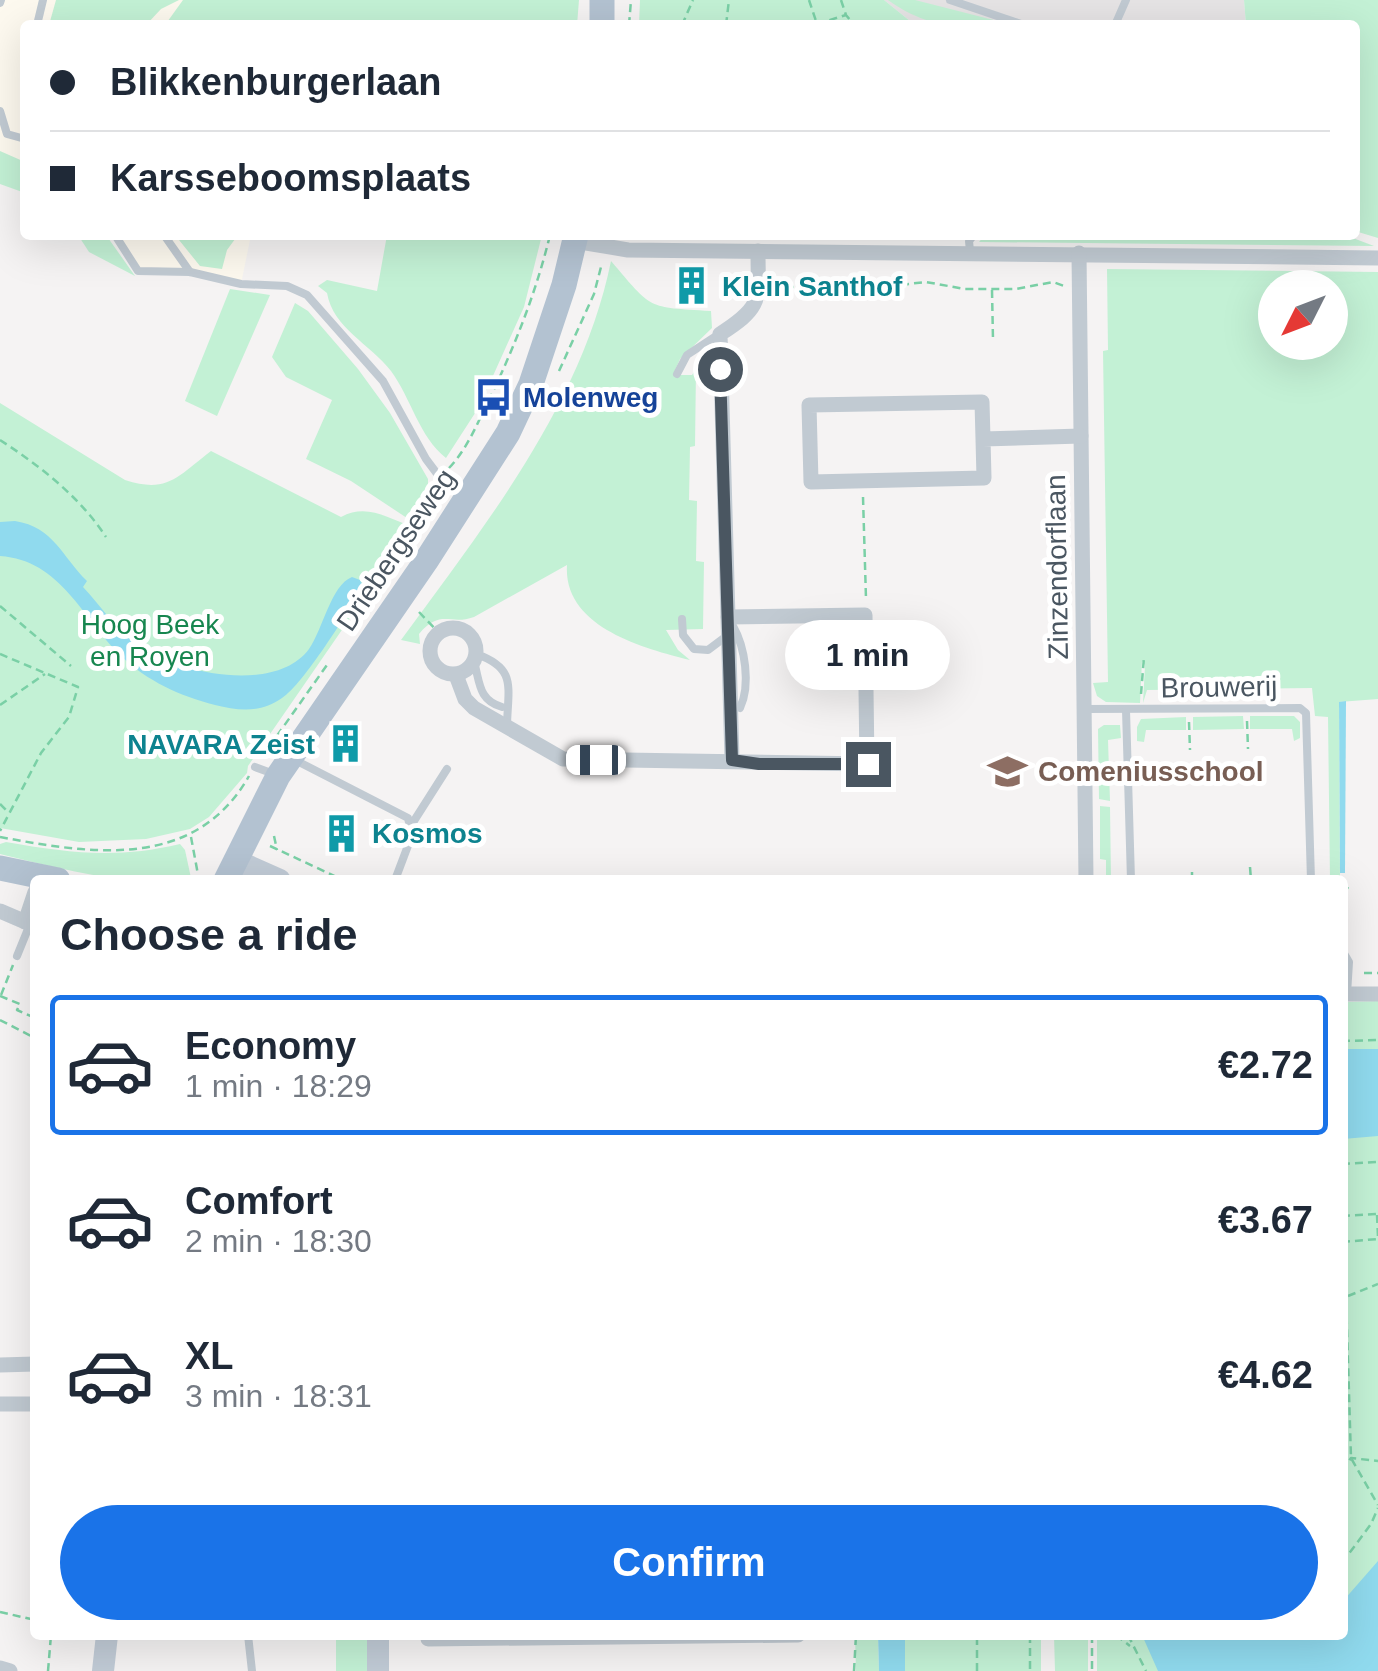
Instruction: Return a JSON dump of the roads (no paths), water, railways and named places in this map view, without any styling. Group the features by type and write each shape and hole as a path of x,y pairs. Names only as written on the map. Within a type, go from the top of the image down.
{"main road":[{"name":"Driebergseweg","path":"231,870 274,767 471,494 508,433 531,384 564,285 567,240"},
{"path":"0,868 30,876"},
{"path":"231,870 256,875"},
{"path":"103,1671 106,1640"},
{"path":"378,1640 378,1671"}],"street":[{"path":"579,240 606,247 758,250 972,243 1079,253 1378,258"},
{"path":"732,760 720,334 752,311 758,284 758,250"},
{"name":"Zinzendorflaan","path":"1079,253 1086,875"},
{"path":"982,402 983,439 984,478 811,482 809,405 982,402"},
{"path":"983,439 1081,436"},
{"path":"456,674 465,699 507,729 563,760 868,764 866,615 728,618"},
{"path":"453,628 468,634 476,646 475,658 463,672 441,671 431,660 431,645 439,633 453,628"},
{"path":"0,912 30,923"},
{"path":"1348,994 1378,994"},
{"path":"0,1365 30,1364"},
{"path":"0,1404 30,1404"},
{"path":"0,1668 10,1671"}],"lane":[{"path":"950,0 1009,20"},
{"path":"0,111 7,134 20,138"},
{"path":"118,240 138,271 190,272 241,284 287,286 307,295 383,381 441,479 471,494"},
{"path":"168,240 190,272"},
{"path":"677,374 686,355 720,334"},
{"path":"728,618 742,643 744,696 740,708"},
{"path":"682,619 684,635 694,649 708,650 728,636"},
{"path":"502,708 480,690 475,658 499,663 508,676 507,729"},
{"name":"Brouwerij","path":"1084,708 1300,708 1306,714 1311,875"},
{"path":"1126,710 1131,875"},
{"path":"274,767 377,800 403,814 412,824"},
{"path":"397,875 412,835 412,824 447,769"},
{"path":"17,956 30,923"},
{"path":"249,1640 252,1671"}],"water":[{"path":"15,521 39,530 56,544 87,581 83,587 136,644 175,663 224,675 273,672 293,663 309,649 338,589 352,577 364,587 313,663 282,698 258,708 224,707 177,692 142,673 121,656 55,580 21,560 0,556 0,522"},
{"path":"1346,701 1345,873 1340,873 1339,702"},
{"path":"1348,1049 1378,1049 1378,1136 1348,1139"},
{"path":"1378,1561 1378,1671 1158,1671 1144,1640 1348,1640 1348,1595"},
{"path":"878,1640 905,1640 905,1671 879,1671"}],"place":[{"name":"Klein Santhof","path":"692,286"},
{"name":"Molenweg","path":"493,397"},
{"name":"NAVARA Zeist","path":"345,744"},
{"name":"Comeniusschool","path":"1008,771"},
{"name":"Kosmos","path":"342,833"}],"park label":[{"name":"Hoog Beek en Royen","path":"150,640"}]}
